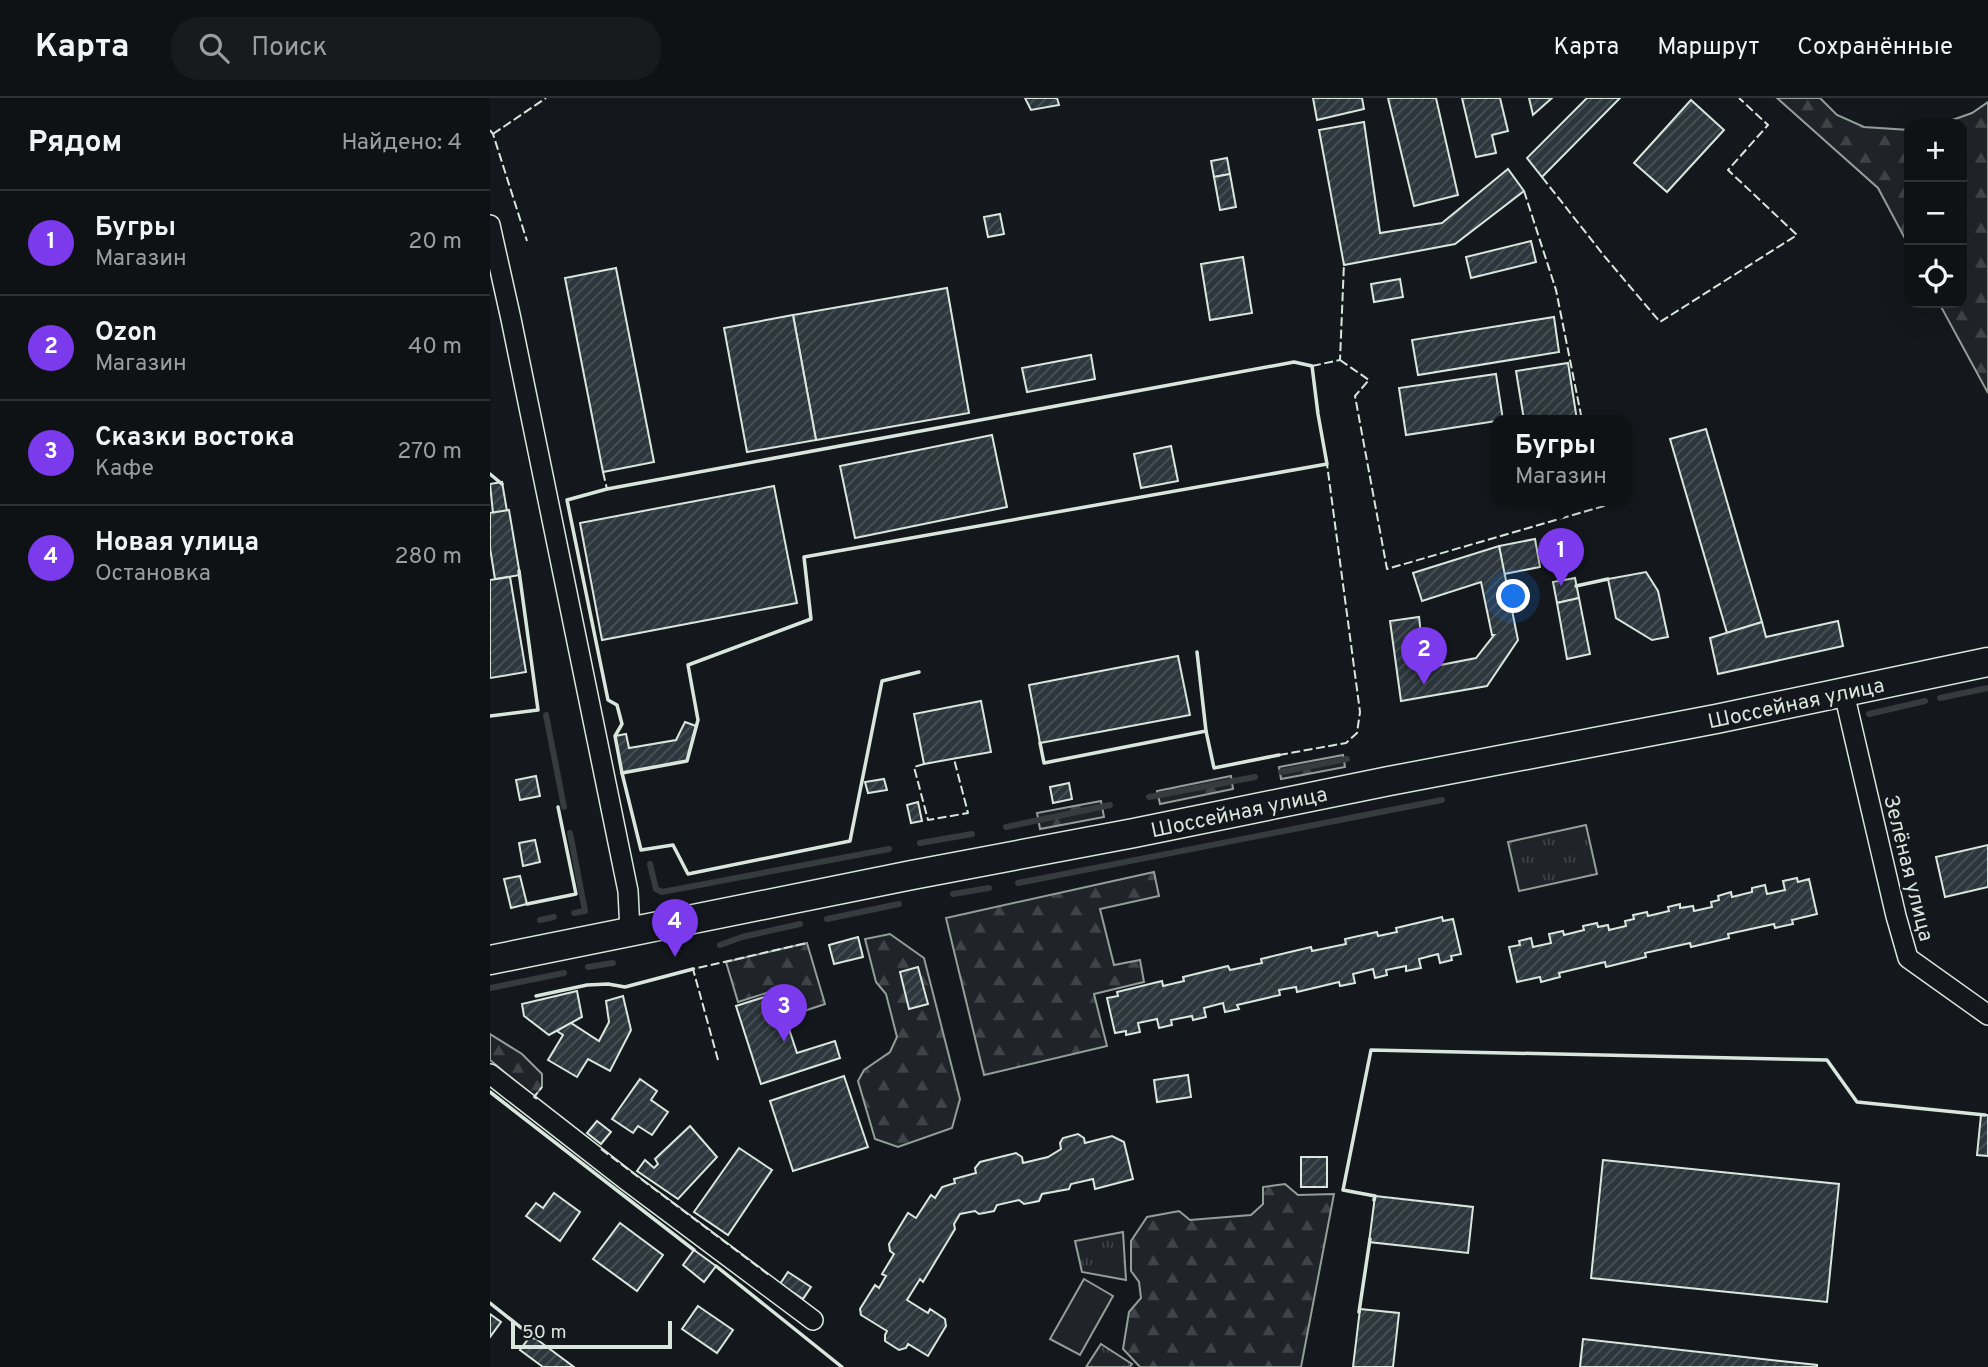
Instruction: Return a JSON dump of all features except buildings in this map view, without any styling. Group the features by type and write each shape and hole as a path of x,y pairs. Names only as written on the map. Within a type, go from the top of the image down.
{"main road":[{"name":"Шоссейная улица","path":"490,960 1844,693 1988,662"}],"street":[{"path":"490,225 512,319 625,877 630,931"},
{"name":"Зелёная улица","path":"1844,693 1908,958 1988,1015"},
{"path":"490,1074 626,1181 813,1320"}],"green space":[{"path":"1777,98 1820,98 1837,115 1864,127 1904,130 1904,237 1878,188"},
{"path":"1988,102 1988,393 1942,308 1967,308 1967,119 1955,119 1972,113"},
{"path":"1343,755 1345,767 1281,779 1279,767"},
{"path":"1231,776 1233,789 1160,804 1157,791"},
{"path":"1101,801 1104,817 1040,829 1037,813"},
{"path":"1586,825 1597,874 1519,891 1508,842"},
{"path":"1154,872 1159,896 1100,909 1114,965 1140,960 1144,982 1094,994 1107,1046 984,1075 946,918"},
{"path":"890,934 924,958 960,1099 952,1128 898,1147 875,1139 858,1081 864,1070 890,1052 897,1037 886,994 876,982 865,939"},
{"path":"807,943 825,1004 789,1016 779,989 738,1002 726,962"},
{"path":"490,1034 522,1054 542,1074 542,1087 534,1097 490,1060"},
{"path":"1285,1184 1298,1195 1334,1194 1301,1367 1140,1367 1123,1349 1129,1312 1141,1298 1139,1282 1131,1271 1131,1241 1147,1217 1179,1211 1190,1220 1251,1215 1263,1204 1263,1187"},
{"path":"1123,1232 1126,1280 1082,1272 1075,1241"},
{"path":"1084,1279 1113,1296 1080,1355 1050,1339"},
{"path":"1101,1344 1132,1364 1130,1367 1086,1367"}],"waterway":[{"path":"1940,698 1988,688"},
{"path":"1869,714 1925,701"},
{"path":"546,715 564,807"},
{"path":"1281,772 1347,759"},
{"path":"1149,797 1255,777"},
{"path":"1018,883 1442,800"},
{"path":"1006,827 1110,805"},
{"path":"570,833 585,911 574,913"},
{"path":"920,843 972,834"},
{"path":"650,864 656,889 662,892 889,849"},
{"path":"953,894 989,888"},
{"path":"827,919 899,904"},
{"path":"540,920 554,917"},
{"path":"720,945 742,937 800,924"},
{"path":"588,967 613,963"},
{"path":"490,988 564,973"}],"fence":[{"path":"493,134 546,98"},
{"path":"1542,177 1660,322 1797,235 1728,170 1768,125 1739,98"},
{"path":"490,130 527,241"},
{"path":"1524,191 1556,290 1581,415"},
{"path":"1312,366 1340,360 1344,263"},
{"path":"1340,360 1369,380 1355,396 1387,569 1604,506"},
{"path":"1279,755 1346,743 1357,733 1360,712 1327,464"},
{"path":"603,472 607,489"},
{"path":"924,764 914,767 928,820 968,813 954,759"},
{"path":"718,1060 693,969 807,943"},
{"path":"537,1099 534,1097 542,1087"},
{"path":"601,1149 769,1275"}],"wall":[{"path":"1294,362 1312,366 1327,464 804,557 811,619 688,665 698,720 687,761 622,773 615,736 622,724 617,705 608,700 567,500 607,489 1294,362"},
{"path":"490,474 502,484"},
{"path":"490,716 538,710 519,571"},
{"path":"1576,586 1608,579"},
{"path":"1040,743 1044,763 1206,731 1197,652"},
{"path":"622,773 641,850 673,845 688,874 850,841 882,681 919,672"},
{"path":"1206,731 1214,768 1279,755"},
{"path":"527,904 576,894 558,807"},
{"path":"536,996 587,985 608,984 625,987 693,969"},
{"path":"1374,1200 1375,1196 1343,1190 1371,1050 1827,1060 1857,1102 1985,1115"},
{"path":"490,1092 694,1250"},
{"path":"1359,1312 1370,1239"},
{"path":"716,1266 842,1367"},
{"path":"490,1303 534,1338"}],"place":[{"name":"Бугры","path":"1561,586"},
{"name":"Ozon","path":"1424,685"},
{"name":"Новая улица","path":"675,957"},
{"name":"Сказки востока","path":"784,1042"}]}
